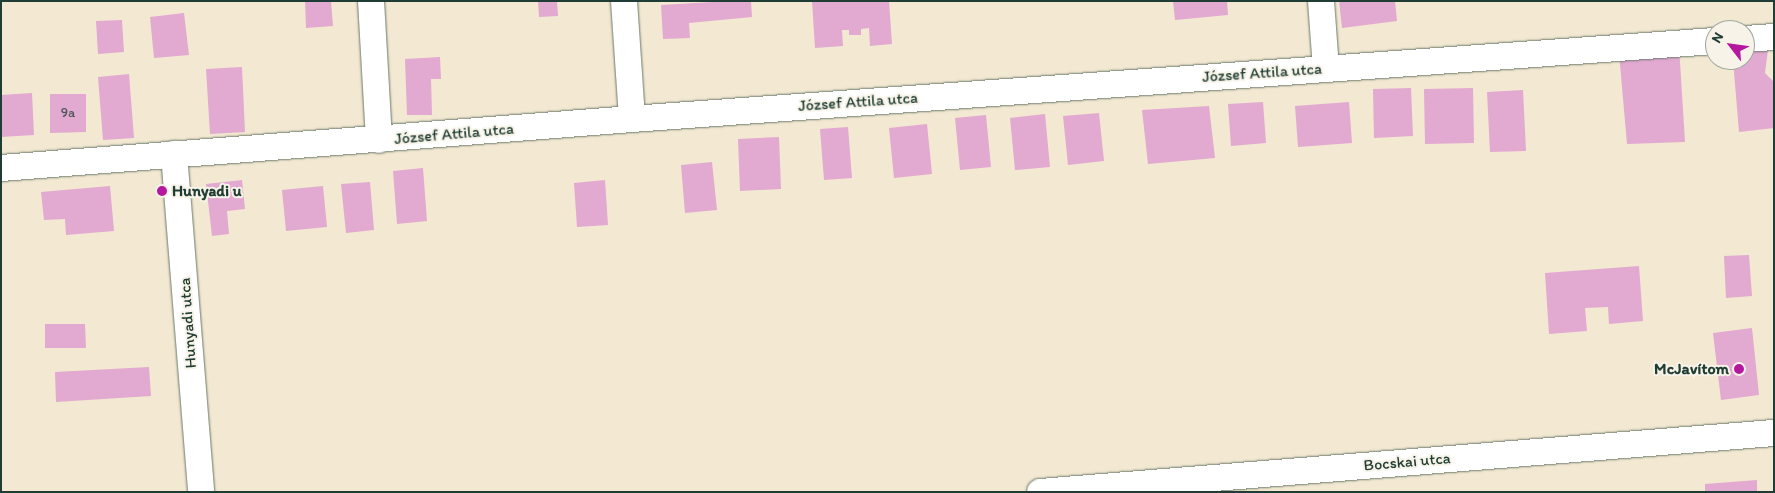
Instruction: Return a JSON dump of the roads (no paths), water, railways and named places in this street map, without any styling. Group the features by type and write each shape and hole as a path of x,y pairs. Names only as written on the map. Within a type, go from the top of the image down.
{"street":[{"path":"371,1 379,140"},
{"path":"624,1 632,119"},
{"path":"1321,1 1326,69"},
{"path":"1755,38 1774,37"},
{"name":"József Attila utca","path":"1,168 632,119 1705,42"},
{"name":"Hunyadi utca","path":"174,154 201,492"},
{"name":"Bocskai utca","path":"1040,492 1774,433"}],"place":[{"name":"Hunyadi u","path":"162,191"},
{"name":"McJavítom","path":"1739,369"}]}
